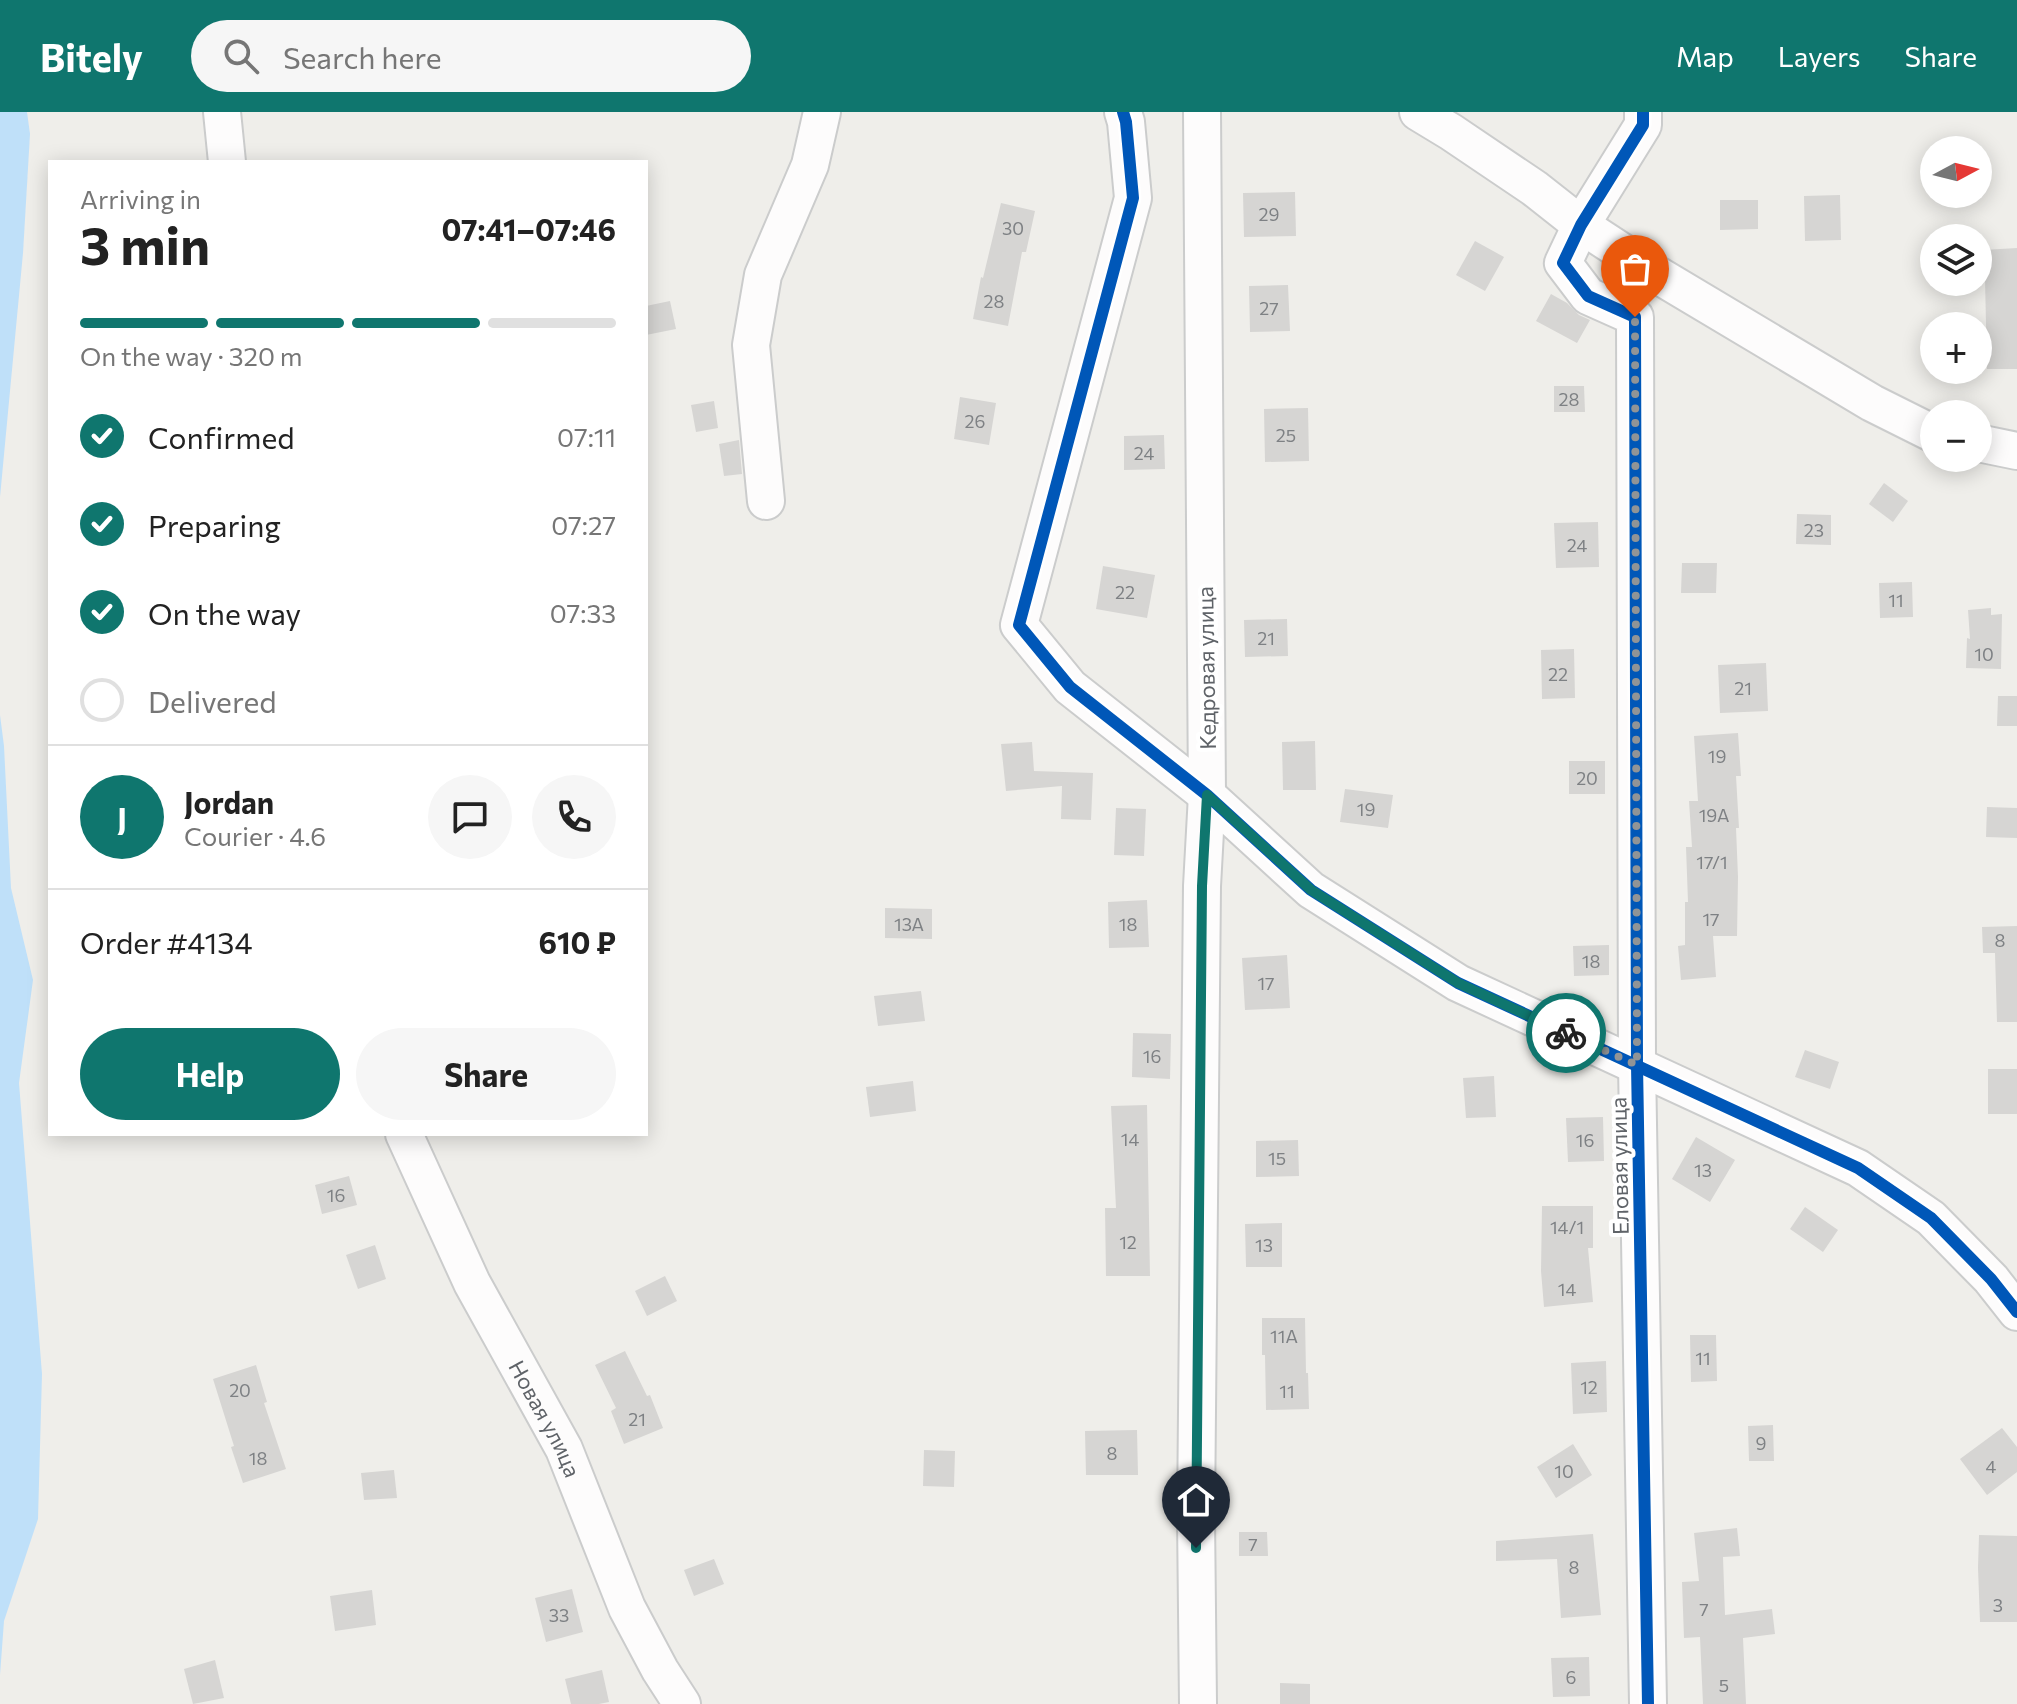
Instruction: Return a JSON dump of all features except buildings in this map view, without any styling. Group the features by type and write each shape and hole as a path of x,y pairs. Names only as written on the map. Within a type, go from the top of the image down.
{"street":[{"path":"222,112 227,160"},
{"path":"766,501 751,345 763,275 810,165 822,112"},
{"path":"1123,112 1133,198 1019,625 1070,687 1207,795 1311,890 1458,983 1858,1168 1931,1218 1991,1279 2017,1312"},
{"name":"Кедровая улица","path":"1198,1704 1196,1517 1202,886 1207,795 1202,112"},
{"path":"1418,112 1534,188 1581,225 1656,274 1872,403 1920,427"},
{"path":"1643,112 1643,125 1581,225 1563,263 1588,296 1635,317 1656,274"},
{"name":"Еловая улица","path":"1635,317 1637,1065 1648,1704"},
{"path":"1992,446 2017,451"},
{"name":"Новая улица","path":"405,1136 472,1283 564,1449 627,1608 682,1704"}],"water":[{"path":"0,112 27,112 30,134 23,253 0,497"},
{"path":"0,715 11,888 33,980 19,1083 42,1374 38,1519 4,1621 0,1675"}],"cycle path":[{"path":"1123,112 1133,198 1019,625 1070,687 1207,795 1311,890 1458,983 1858,1168 1931,1218 1991,1279 2017,1312"},
{"path":"1643,112 1643,125 1581,225 1563,263 1588,296 1635,317 1637,1065 1648,1704"}],"way so far":[{"path":"1566,1033 1637,1065 1635,317"}],"route":[{"path":"1196,1548 1202,886 1207,795 1311,890 1458,983 1566,1033"}]}
